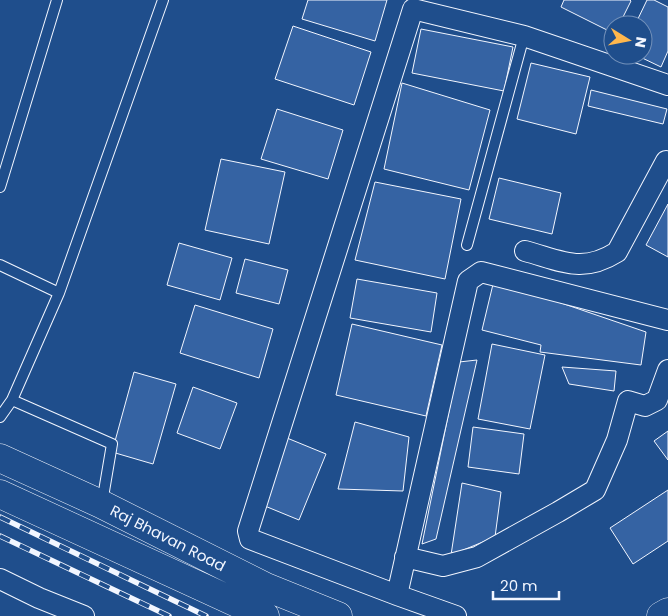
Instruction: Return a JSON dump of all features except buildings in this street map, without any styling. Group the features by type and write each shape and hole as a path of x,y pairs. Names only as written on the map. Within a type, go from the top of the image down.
{"main road":[{"name":"Raj Bhavan Road","path":"0,458 102,504 266,586 338,616"},
{"name":"Raj Bhavan Road","path":"0,494 264,616"},
{"path":"661,616 668,612"}],"street":[{"path":"456,616 250,539 248,531 413,9 524,36 668,85"},
{"path":"525,251 579,265 605,260 617,252 667,160"},
{"path":"397,595 468,281 481,272 668,320"},
{"path":"405,557 443,566 477,556 595,490 617,440 628,402 645,406 657,400 668,370"},
{"path":"0,580 84,616"}],"lane":[{"path":"0,187 57,0"},
{"path":"0,417 12,400 59,293 164,0"},
{"path":"467,245 524,36"},
{"path":"0,265 59,293"},
{"path":"12,400 112,444 102,504"}],"railway":[{"path":"0,517 206,616"},
{"path":"0,536 169,616"}]}
